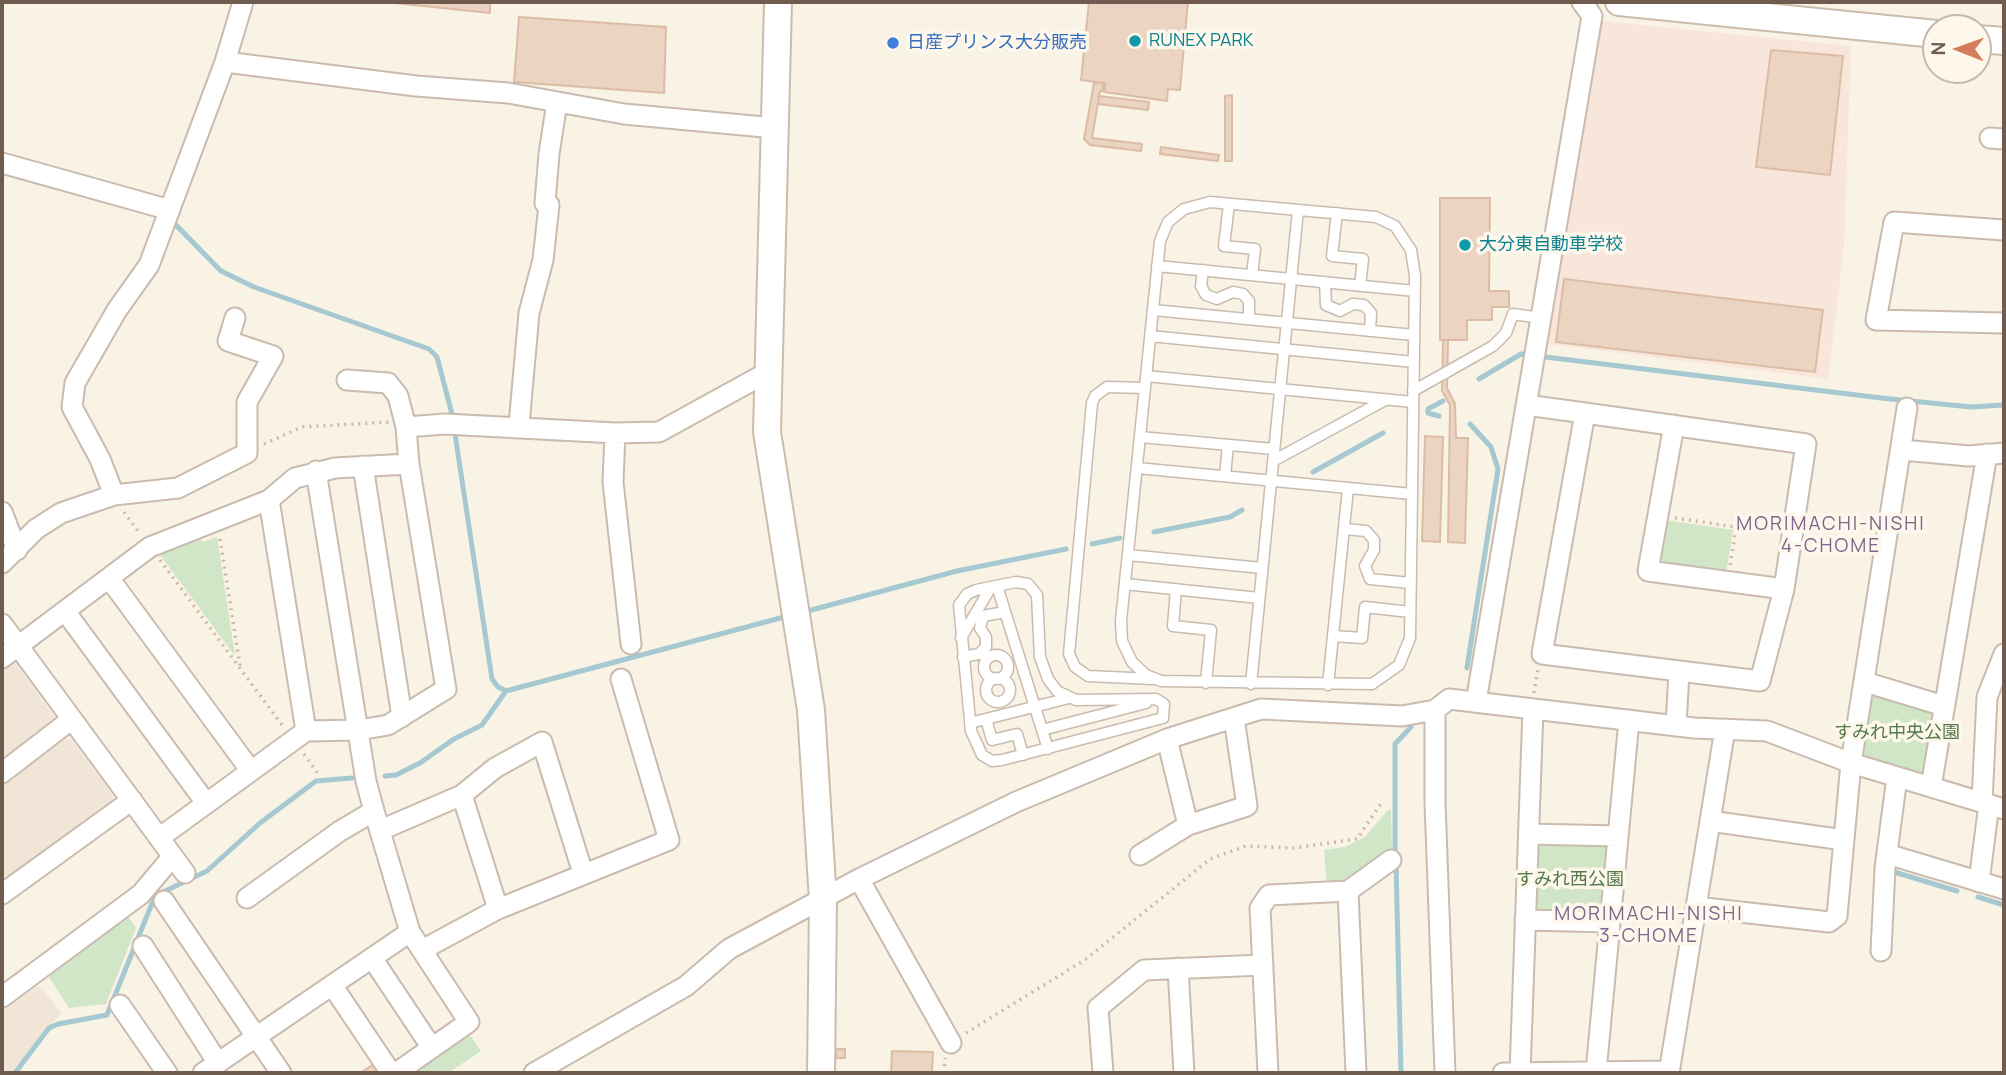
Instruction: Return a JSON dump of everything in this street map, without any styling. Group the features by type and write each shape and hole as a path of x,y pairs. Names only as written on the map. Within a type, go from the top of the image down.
{"street":[{"path":"116,499 100,459 72,407 75,383 117,310 149,265 225,62 243,2"},
{"path":"778,2 767,432 811,710 823,901 821,1073"},
{"path":"1476,702 1592,16 1582,2"},
{"path":"1619,2 1922,33"},
{"path":"225,62 416,86 508,93 624,114 775,128"},
{"path":"515,428 519,425 529,313 543,260 549,205 545,203 549,154 557,102"},
{"path":"2,163 170,210"},
{"path":"2004,230 1894,222 1877,320 2004,323"},
{"path":"2,563 36,529 61,513 116,499 178,488 247,453 247,402 273,356 228,341 235,318"},
{"path":"406,427 454,424 615,433 659,432 768,372"},
{"path":"159,838 299,735 388,725 446,689 409,464 406,427 398,396 388,383 348,380"},
{"path":"1526,405 1586,413 1674,425 1806,444 1784,589 1760,681 1542,654 1586,413"},
{"path":"1696,907 1829,922 1837,916 1851,763 1907,408"},
{"path":"1674,425 1647,571 1784,589"},
{"path":"615,433 612,482 631,644"},
{"path":"1902,450 1969,456 1996,453 1944,706 1931,787"},
{"path":"2,658 150,547 269,500 295,478 316,471 409,464"},
{"path":"363,466 402,717"},
{"path":"316,471 374,811 410,932 468,1022 393,1073 332,985"},
{"path":"269,500 299,735"},
{"path":"2,512 17,550"},
{"path":"109,578 251,771"},
{"path":"65,611 206,803"},
{"path":"2,624 185,873"},
{"path":"1979,881 1992,805 1987,697 2004,654"},
{"path":"1676,726 1679,671"},
{"path":"422,950 498,909 669,840 621,679"},
{"path":"1865,682 1944,706"},
{"path":"534,1073 687,986 729,949 823,901 859,879 1016,802 1167,739 1261,709 1402,716 1435,710 1449,699 1676,726 1768,732 1851,763 1992,805"},
{"path":"1520,1073 1533,709"},
{"path":"1435,710 1434,803 1444,1073"},
{"path":"1140,855 1188,825 1247,806 1234,718"},
{"path":"2,773 72,719"},
{"path":"1596,1072 1629,720"},
{"path":"1503,1073 1669,1072 1725,729"},
{"path":"1167,739 1188,825"},
{"path":"381,830 462,795 495,768 542,742 583,873"},
{"path":"1881,951 1887,854 1898,777"},
{"path":"462,795 498,909"},
{"path":"2,894 132,800"},
{"path":"247,898 340,831 374,811"},
{"path":"1710,821 1844,840"},
{"path":"1529,834 1618,836"},
{"path":"1887,854 2004,889"},
{"path":"2,997 141,894 173,857"},
{"path":"1268,1073 1260,908 1269,895 1348,891 1391,860"},
{"path":"859,879 951,1043"},
{"path":"1348,891 1356,1073"},
{"path":"164,901 281,1073"},
{"path":"1525,920 1610,922"},
{"path":"143,946 210,1068 410,932"},
{"path":"372,958 432,1048"},
{"path":"1103,1073 1098,1008 1144,970 1263,965"},
{"path":"1178,968 1184,1073"},
{"path":"120,1005 167,1073"}],"lane":[{"path":"1145,388 1107,387 1095,396 1092,403 1069,654 1075,667 1088,676 1206,683 1372,684 1394,670 1408,646 1415,291 1411,250 1395,226 1376,217 1228,204 1203,203 1184,209 1175,215 1163,232 1157,266 1153,310 1125,584 1122,641 1132,662 1153,679"},
{"path":"1228,204 1224,246 1255,249 1252,275"},
{"path":"1251,684 1298,210"},
{"path":"1337,214 1332,256 1363,259 1360,286"},
{"path":"1157,266 1415,291"},
{"path":"1202,270 1202,288 1206,295 1217,299 1233,292 1244,294 1249,301 1249,319"},
{"path":"1325,282 1326,305 1340,311 1353,304 1364,305 1371,313 1370,331"},
{"path":"1153,310 1414,335"},
{"path":"1146,376 1385,399 1413,397 1493,346 1506,333 1513,314 1541,318"},
{"path":"1150,336 1414,362"},
{"path":"1273,461 1385,399"},
{"path":"1140,437 1274,449"},
{"path":"1225,476 1228,445"},
{"path":"1137,468 1412,494"},
{"path":"1328,685 1348,488"},
{"path":"1344,528 1366,531 1374,540 1374,550 1365,566 1370,579 1410,583"},
{"path":"1128,555 1262,568"},
{"path":"1017,582 1032,588 1038,601 1043,667 1052,685 1069,698 1082,701 1158,700 1164,704 1165,712 1159,721 996,762 986,759 974,744 961,639 961,601 967,594 1017,582"},
{"path":"1125,584 1259,598"},
{"path":"994,586 1005,612 1048,749"},
{"path":"961,639 994,586"},
{"path":"1176,589 1172,625 1211,630 1206,683"},
{"path":"1333,636 1362,638 1365,607 1410,612"},
{"path":"963,657 979,653 986,647 986,637 980,628 983,616 1005,612"},
{"path":"984,668 989,657 1002,657 1007,665 1006,671 990,682 986,692"},
{"path":"965,670 984,668"},
{"path":"984,668 989,676 1008,684 1010,691 1007,698 993,701 986,692"},
{"path":"967,694 986,692"},
{"path":"970,723 1069,698"},
{"path":"1042,730 1158,700"},
{"path":"986,719 992,740 1017,734 1023,755"}],"path":[{"path":"247,453 302,427 400,422 406,427"},
{"path":"116,499 145,541"},
{"path":"1658,515 1736,527 1728,582"},
{"path":"217,522 240,668"},
{"path":"156,555 240,668 299,735 319,775"},
{"path":"1533,709 1542,654"},
{"path":"944,1073 946,1047 1086,959 1210,859 1246,846 1294,848 1357,839 1382,802"}],"shaded area":[{"path":"1602,21 1851,46 1844,247 1828,379 1548,344"},
{"path":"15,662 57,721 2,767 2,668"},
{"path":"65,739 71,739 113,796 113,801 2,883 2,787"},
{"path":"31,986 42,988 61,1013 13,1073 2,1073 2,1008"}],"green space":[{"path":"1665,520 1733,530 1726,574 1666,566 1658,555"},
{"path":"200,536 202,542 217,537 235,656 158,552"},
{"name":"すみれ中央公園","path":"1878,692 1928,707 1935,714 1925,771 1919,775 1860,756 1870,695"},
{"path":"1388,810 1391,810 1392,852 1347,883 1327,885 1324,850 1345,847 1365,837"},
{"name":"すみれ西公園","path":"1542,841 1605,842 1608,847 1602,911 1598,917 1539,915 1535,910 1537,847"},
{"path":"126,913 136,928 106,1004 69,1008 49,977"},
{"path":"470,1035 481,1051 448,1073 412,1073"}],"building":[{"path":"385,2 490,2 490,13"},
{"name":"RUNEX PARK","path":"1089,2 1188,2 1180,90 1168,89 1167,101 1104,92 1105,83 1081,80"},
{"path":"519,17 666,27 664,93 514,82"},
{"path":"1771,50 1843,56 1830,175 1756,167"},
{"path":"1094,83 1103,83 1103,91 1100,91 1092,138 1142,144 1141,151 1090,145 1084,139"},
{"path":"1232,95 1232,161 1225,161 1225,96"},
{"path":"1099,96 1149,102 1148,110 1098,104"},
{"path":"1161,147 1219,155 1218,161 1160,154"},
{"name":"大分東自動車学校","path":"1440,198 1490,198 1489,291 1509,291 1509,307 1492,307 1492,320 1467,320 1467,340 1440,340"},
{"path":"1564,279 1823,310 1815,372 1556,342"},
{"path":"1443,340 1448,340 1447,388 1455,404 1456,438 1468,438 1465,543 1448,542 1450,405 1442,391"},
{"path":"1425,436 1443,437 1440,542 1422,541"},
{"path":"836,1049 845,1049 845,1058 836,1058"},
{"path":"892,1051 933,1052 932,1073 891,1073"},
{"path":"374,1064 380,1073 360,1073"}],"waterway":[{"path":"174,223 221,271 254,287 429,349 437,357 452,414 492,679 498,687 506,691 788,616"},
{"path":"1479,379 1521,354 1881,398 1971,407 2004,405"},
{"path":"1439,416 1428,413 1428,409 1443,401"},
{"path":"1467,668 1498,469 1491,447 1470,424"},
{"path":"1313,472 1383,433"},
{"path":"1154,532 1230,517 1242,510"},
{"path":"1092,544 1120,538"},
{"path":"804,612 957,571 1066,549"},
{"path":"385,776 396,775 420,763 454,739 482,725 506,691"},
{"path":"1395,854 1395,744 1411,727"},
{"path":"15,1073 49,1028 107,1015 155,896 207,871 260,823 316,781 352,778"},
{"path":"1396,864 1401,1073"},
{"path":"1891,871 1957,891"},
{"path":"1978,897 2004,905"}],"place":[{"name":"RUNEX PARK","path":"1135,41"},
{"name":"日産プリンス大分販売","path":"893,43"},
{"name":"大分東自動車学校","path":"1465,245"}],"district":[{"name":"MORIMACHI-NISHI 4-CHOME","path":"1831,536"},
{"name":"MORIMACHI-NISHI 3-CHOME","path":"1649,926"}]}
